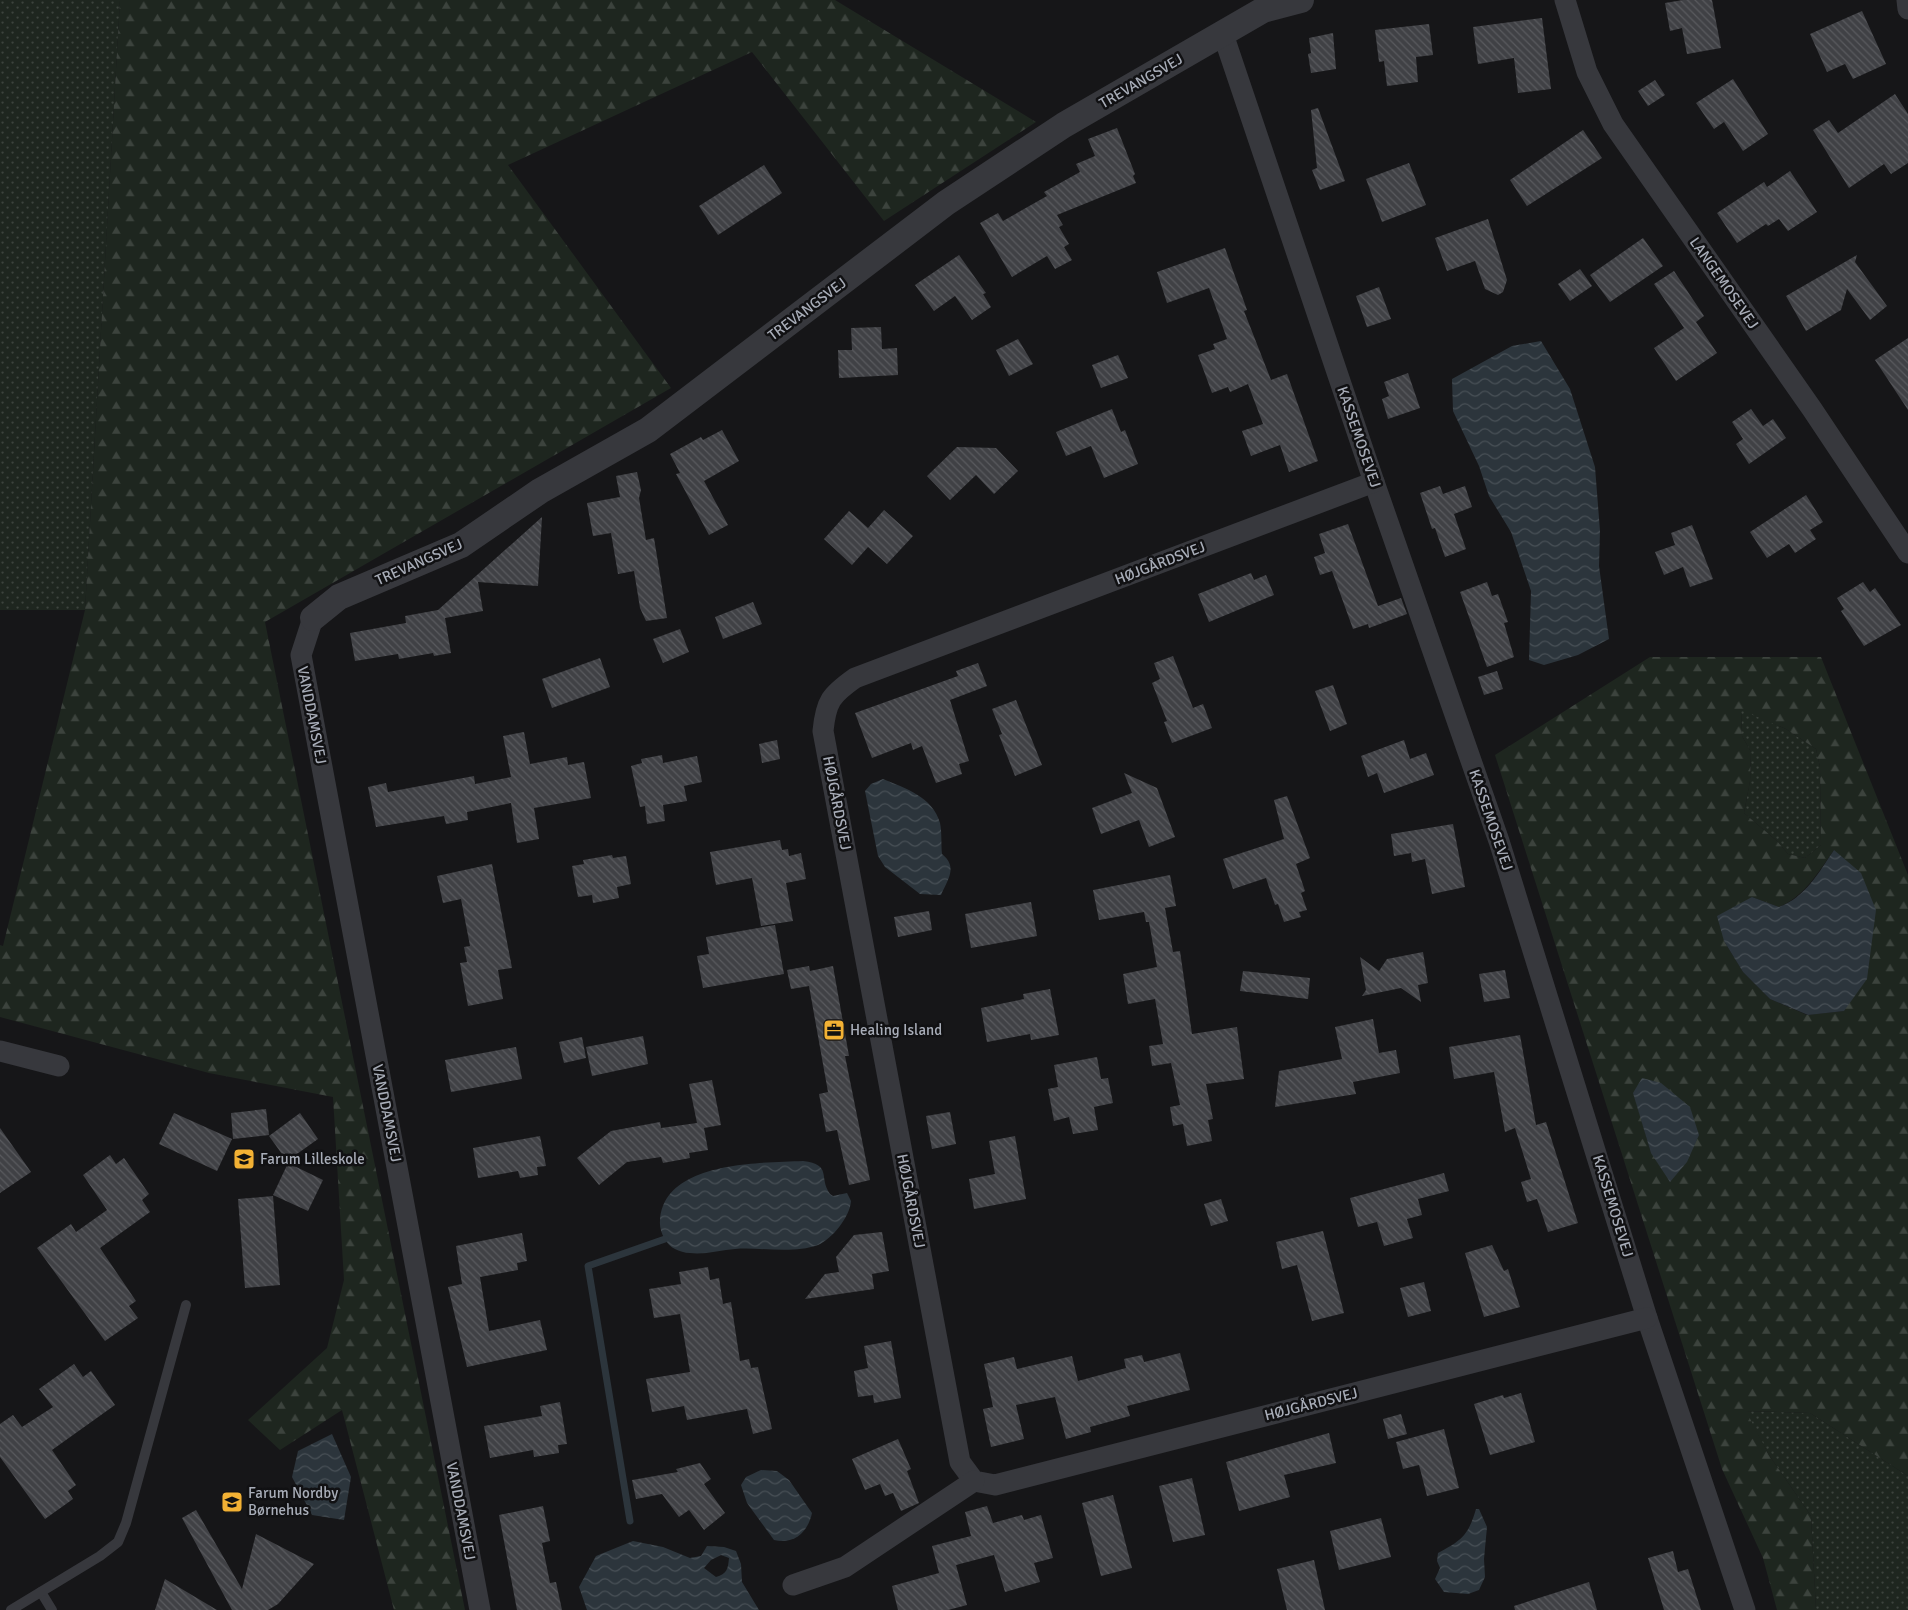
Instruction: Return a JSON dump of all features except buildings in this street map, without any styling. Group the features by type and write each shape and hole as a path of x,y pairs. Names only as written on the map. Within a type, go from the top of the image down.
{"street":[{"name":"TREVANGSVEJ","path":"313,618 339,597 461,544 540,491 648,430 946,202 1064,125 1263,10 1301,0"},
{"name":"LANGEMOSEVEJ","path":"1566,0 1587,72 1613,124 1812,409 1908,553"},
{"path":"1907,0 1908,9"},
{"name":"KASSEMOSEVEJ","path":"1224,34 1374,482 1499,841 1647,1318 1745,1610"},
{"name":"HØJGÅRDSVEJ","path":"1374,482 854,678 836,691 825,707 823,731 960,1462 974,1481 995,1485 1647,1318"},
{"name":"VANDDAMSVEJ","path":"313,618 301,655 480,1610"},
{"path":"0,1051 59,1066"},
{"path":"793,1585 845,1567 974,1481"}],"lane":[{"path":"11,1610 100,1556 118,1542 126,1523 186,1306"},
{"path":"42,1592 52,1610"}],"green space":[{"path":"0,0 120,0 85,610 0,610"},
{"path":"120,0 835,0 1036,122 884,221 752,52 508,165 671,388 265,622 465,1610 394,1610 342,1410 280,1450 248,1420 327,1348 344,1280 333,1097 209,1073 0,1017 0,945 3,946 85,610"},
{"path":"1650,657 1821,657 1908,875 1908,1476 1810,1413 1746,1411 1769,1455 1811,1516 1816,1610 1777,1610 1763,1558 1722,1469 1495,755","holes":["1741,710 1786,729 1816,749 1820,767 1821,845 1805,858 1788,854 1777,841 1744,813 1750,781 1751,752 1742,736","1834,850 1844,1011 1807,1015 1770,999 1743,972 1724,941 1752,897 1779,907 1796,897 1816,875","1642,1078 1651,1153 1634,1094"]},
{"path":"1741,709 1786,729 1816,749 1820,767 1821,845 1805,858 1788,854 1777,841 1744,813 1750,781 1751,752 1742,736"},
{"path":"1745,1411 1810,1413 1908,1476 1908,1610 1816,1610 1811,1516 1769,1455"}],"water":[{"path":"1541,341 1570,389 1595,467 1600,531 1599,566 1609,639 1578,655 1544,665 1529,660 1531,591 1511,532 1489,496 1479,466 1453,411 1452,379 1512,346"},
{"path":"883,779 925,800 936,814 941,827 942,854 947,859 951,868 949,878 941,895 920,894 885,867 878,856 865,791 871,784"},
{"path":"1834,850 1861,873 1876,910 1867,979 1844,1011 1808,1015 1770,999 1743,972 1724,941 1717,916 1752,897 1779,907 1788,903 1811,883"},
{"path":"1642,1078 1661,1083 1690,1107 1699,1135 1687,1162 1670,1182 1651,1153 1633,1093"},
{"path":"803,1161 818,1165 822,1169 830,1194 833,1196 847,1193 851,1201 847,1214 839,1227 829,1238 818,1245 788,1250 735,1249 695,1253 675,1249 664,1237 660,1221 665,1201 678,1187 695,1176 716,1169 740,1165"},
{"path":"332,1434 351,1477 344,1520 312,1515 292,1477 298,1451"},
{"path":"761,1470 777,1471 789,1480 812,1513 807,1526 794,1539 788,1541 774,1540 747,1503 741,1485 746,1477"},
{"path":"1476,1509 1479,1509 1487,1527 1484,1559 1485,1577 1479,1590 1468,1594 1444,1592 1435,1579 1440,1568 1437,1561 1438,1553 1463,1536 1470,1525"},
{"path":"633,1541 663,1547 690,1558 701,1556 707,1546 724,1547 736,1551 741,1564 742,1582 759,1610 587,1610 579,1587 596,1556","holes":["721,1555 729,1558 726,1570 720,1576 716,1577 704,1568 711,1560"]}],"waterway":[{"path":"630,1521 588,1266 665,1239"}],"place":[{"name":"Healing Island","path":"834,1030"},
{"name":"Farum Lilleskole","path":"244,1159"},
{"name":"Farum Nordby Børnehus","path":"232,1502"}]}
